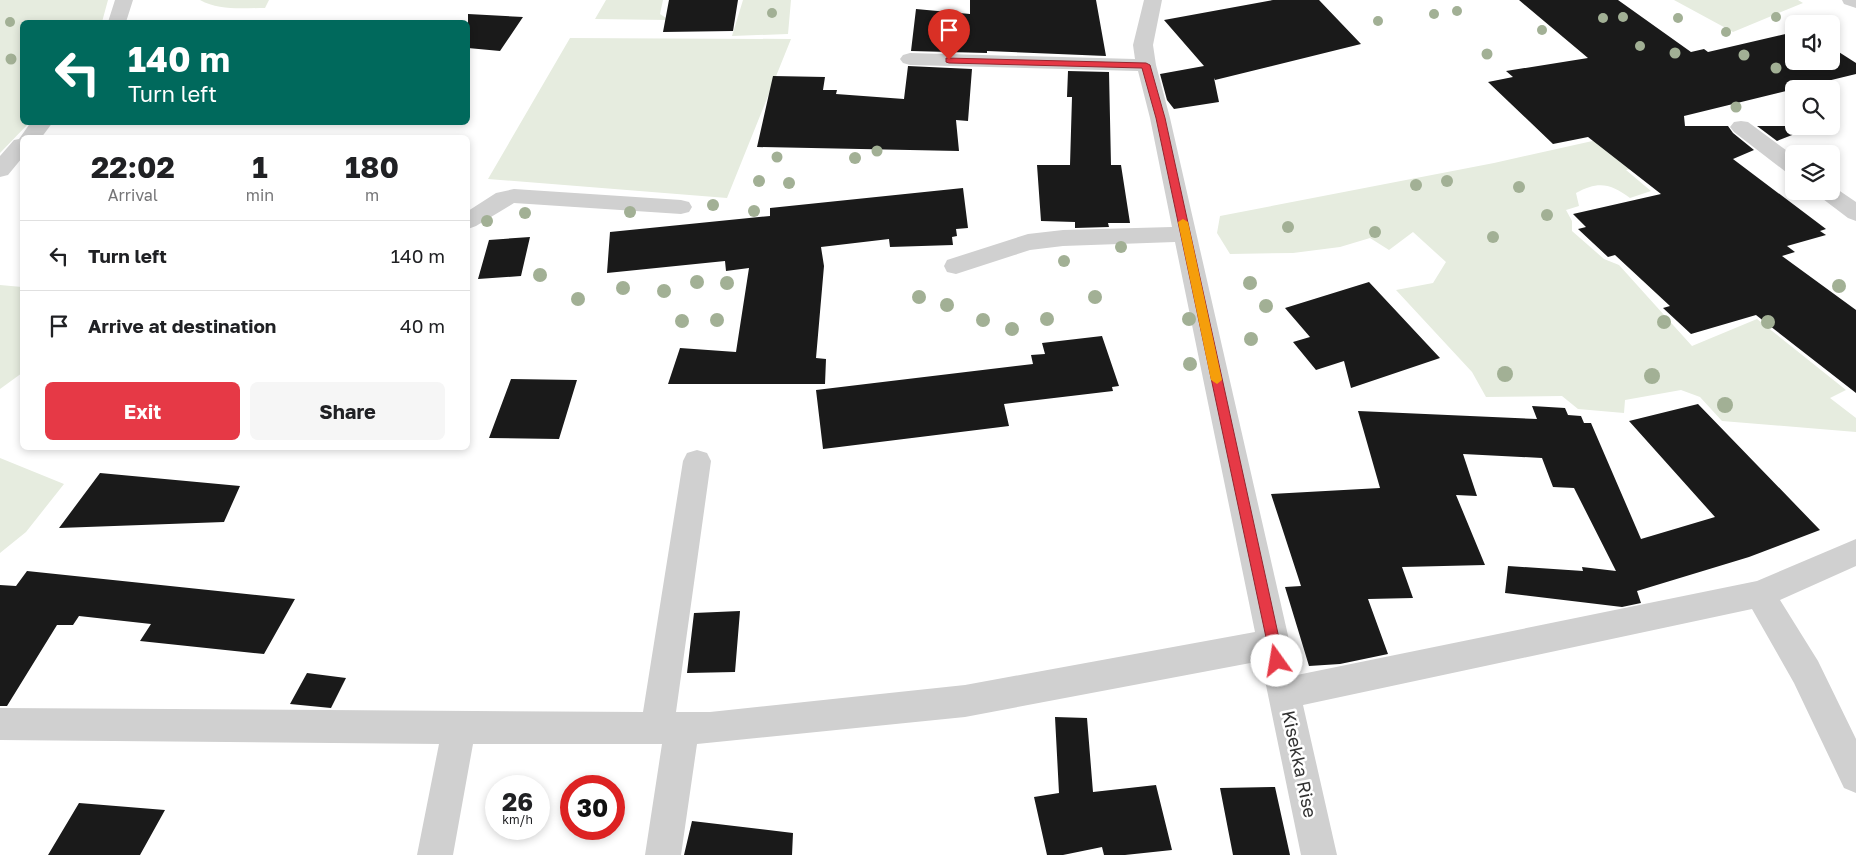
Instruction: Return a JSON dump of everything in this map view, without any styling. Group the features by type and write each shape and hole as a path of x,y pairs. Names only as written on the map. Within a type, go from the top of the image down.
{"street":[{"path":"118,20 124,0"},
{"name":"Kisekka Rise","path":"1153,0 1143,45 1146,65 1160,118 1273,644 1286,693 1319,855"},
{"path":"1851,0 1856,2"},
{"path":"910,59 1146,65"},
{"path":"32,135 40,125"},
{"path":"1740,127 1785,160"},
{"path":"0,170 20,148"},
{"path":"470,220 504,198 514,196 681,207"},
{"path":"1839,200 1856,213"},
{"path":"956,266 1028,242 1063,238 1185,234"},
{"path":"663,855 669,728 697,461"},
{"path":"1286,693 1760,594 1856,552"},
{"path":"1760,594 1806,672 1856,776"},
{"path":"0,724 710,728 965,701 1273,644"},
{"path":"435,855 460,728"}],"shaded area":[{"path":"0,0 108,0 103,20 20,20 20,125 27,125 0,153"},
{"path":"200,0 269,0 265,8 240,8 215,6"},
{"path":"606,0 663,0 660,14 669,20 595,19"},
{"path":"743,0 791,0 788,34 732,36"},
{"path":"1674,0 1798,0 1803,3 1733,32"},
{"path":"570,38 791,39 727,198 488,179"},
{"path":"1606,138 1649,165 1626,170 1651,191 1630,198 1616,189 1597,185 1576,193 1579,206 1566,210 1572,221 1572,231 1604,259 1619,265 1692,346 1757,319 1846,390 1830,398 1856,418 1856,432 1722,421 1700,397 1681,390 1625,400 1624,413 1578,409 1562,396 1486,397 1472,372 1396,290 1433,283 1446,262 1413,232 1389,250 1370,238 1340,247 1293,253 1230,254 1217,233 1220,216 1494,163"},
{"path":"0,285 20,287 20,374 0,389"},
{"path":"0,458 64,484 26,532 0,553"}],"building":[{"path":"669,0 738,0 733,31 663,32"},
{"path":"970,0 1096,0 1106,56 987,51 987,53 911,51 916,9 970,14"},
{"path":"1273,0 1319,0 1361,44 1215,80 1214,78 1219,102 1174,109 1167,100 1160,74 1204,66 1164,20"},
{"path":"1519,0 1618,0 1691,52 1704,49 1708,52 1785,34 1785,70 1840,70 1840,53 1856,63 1856,74 1831,80 1785,80 1785,91 1684,116 1685,126 1728,126 1733,133 1754,150 1733,159 1826,229 1820,231 1826,235 1787,246 1795,252 1782,256 1856,310 1856,393 1756,315 1691,334 1663,308 1670,306 1615,255 1608,257 1578,229 1586,227 1573,214 1661,194 1588,137 1553,144 1488,82 1513,77 1506,71 1588,58"},
{"path":"468,14 523,17 500,51 470,48 470,20 468,20"},
{"path":"908,66 972,69 968,121 956,120 959,151 757,147 773,76 825,77 823,90 837,90 836,94 904,99"},
{"path":"1068,71 1109,72 1111,165 1121,165 1130,223 1108,223 1109,227 1075,228 1075,222 1041,221 1037,165 1070,165 1072,97 1067,97"},
{"path":"1757,126 1785,126 1785,135 1792,135 1777,141"},
{"path":"963,188 968,228 956,229 957,236 952,237 953,245 890,247 889,239 821,247 824,266 816,358 826,359 825,384 668,384 680,348 736,352 749,268 726,271 725,261 607,273 610,232 770,216 770,208"},
{"path":"530,237 521,276 478,279 489,240"},
{"path":"1369,282 1440,358 1351,388 1344,361 1316,370 1293,342 1310,337 1285,308"},
{"path":"1102,336 1119,386 1112,387 1113,391 1004,404 1009,426 823,449 816,390 1033,364 1031,355 1045,354 1042,343"},
{"path":"511,379 577,380 559,439 489,438"},
{"path":"1698,404 1820,530 1749,557 1637,591 1641,603 1622,607 1505,593 1508,566 1583,571 1582,567 1616,571 1574,488 1553,487 1542,458 1463,454 1477,496 1456,495 1485,565 1402,567 1413,598 1368,599 1388,654 1340,664 1309,666 1285,587 1301,586 1271,494 1380,488 1358,411 1537,419 1532,406 1565,408 1568,415 1581,416 1584,423 1591,423 1641,539 1715,517 1629,421"},
{"path":"100,473 240,486 224,522 59,528"},
{"path":"27,571 295,599 264,654 140,641 151,624 79,616 73,625 57,625 7,706 0,706 0,585 16,586"},
{"path":"740,611 735,672 687,673 694,613"},
{"path":"307,673 346,678 331,708 290,704"},
{"path":"1055,717 1087,718 1093,792 1156,785 1172,850 1125,855 1104,855 1102,847 1063,855 1047,855 1034,797 1059,793"},
{"path":"1275,787 1290,855 1233,855 1220,788"},
{"path":"79,803 165,810 140,855 48,855"},
{"path":"692,821 793,833 792,855 684,855"}],"slow traffic":[{"path":"1183,222 1217,380"}],"route":[{"path":"949,60 1146,65 1160,118 1277,661"}]}
